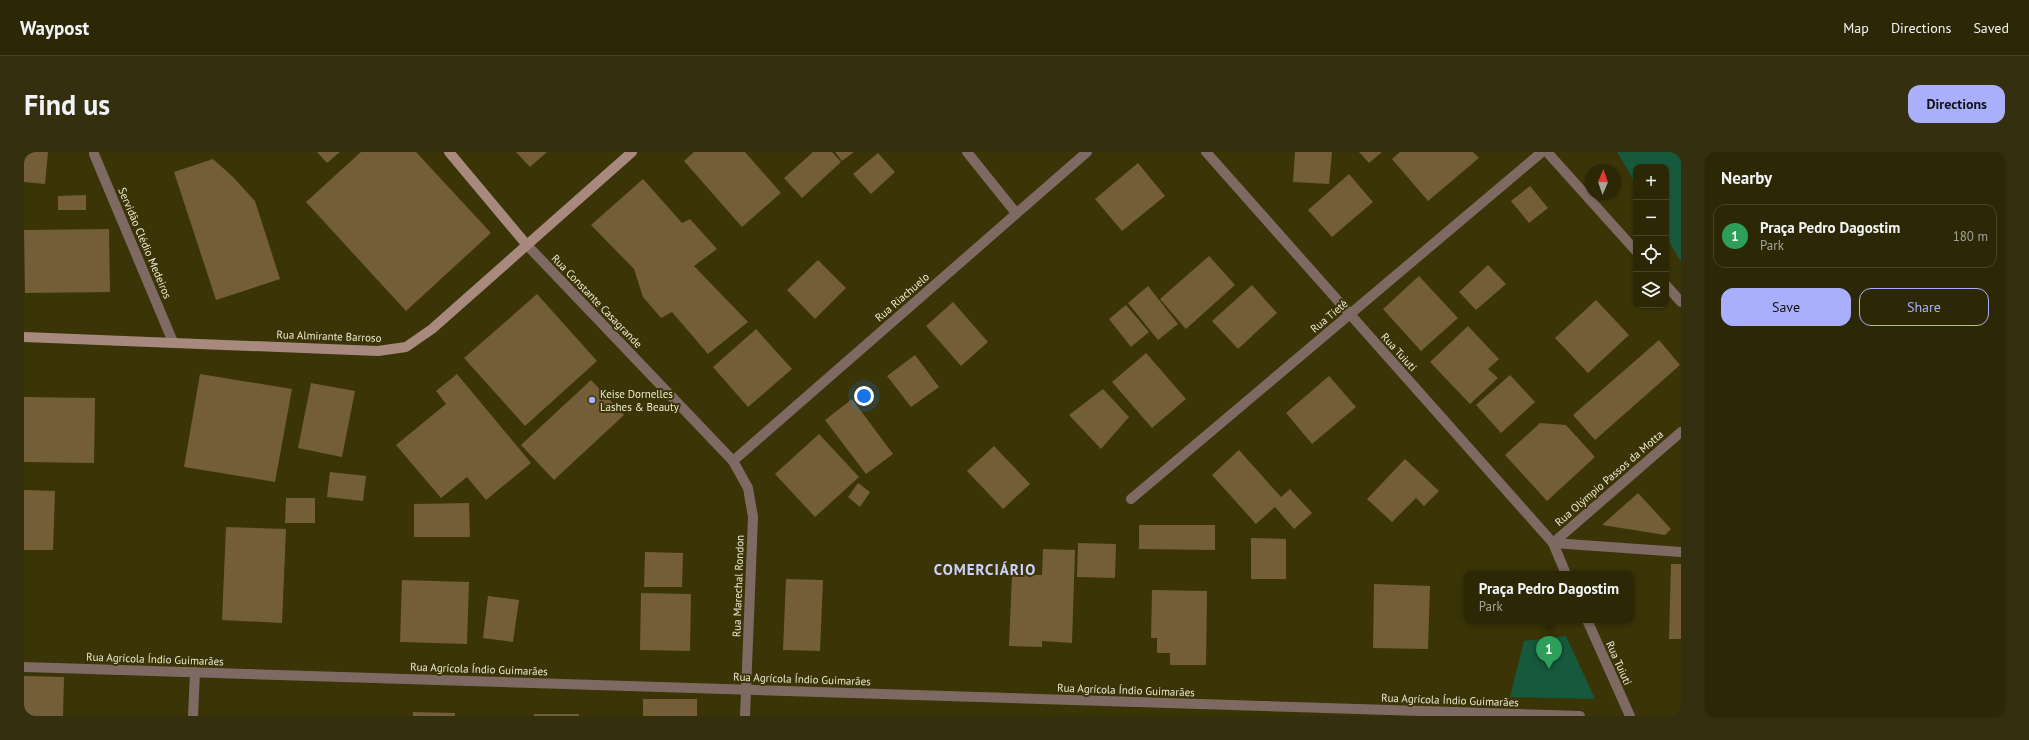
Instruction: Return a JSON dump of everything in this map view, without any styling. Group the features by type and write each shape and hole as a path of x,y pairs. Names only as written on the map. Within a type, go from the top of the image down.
{"main road":[{"name":"Rua Constante Casagrande","path":"449,152 526,244"},
{"name":"Rua Almirante Barroso","path":"24,337 378,351 406,347 432,329 526,244 632,152"}],"street":[{"path":"967,152 1016,213"},
{"name":"Rua Riachuelo","path":"733,461 1087,152"},
{"name":"Rua Tuiuti","path":"1206,152 1553,543 1565,571"},
{"name":"Rua Tietê","path":"1131,499 1542,152"},
{"path":"1547,152 1633,249"},
{"name":"Servidão Clédio Medeiros","path":"94,154 173,342"},
{"name":"Rua Constante Casagrande","path":"526,244 733,461"},
{"path":"1669,288 1681,302"},
{"name":"Rua Olýmpio Passos da Motta","path":"1553,543 1681,432"},
{"name":"Rua Marechal Rondon","path":"733,461 748,488 753,517 745,716"},
{"path":"1553,543 1681,552"},
{"name":"Rua Tuiuti","path":"1588,623 1630,716"},
{"name":"Rua Agrícola Índio Guimarães","path":"24,666 746,689 1294,712 1580,716"},
{"path":"193,716 194,672"}],"green space":[{"path":"1617,152 1681,152 1681,262 1669,241 1669,164 1633,164 1633,179"},
{"path":"1566,636 1595,699 1510,697 1524,641"}],"building":[{"path":"24,152 48,152 45,184 24,182"},
{"path":"317,152 340,152 327,163"},
{"path":"361,152 416,152 491,233 406,311 306,202"},
{"path":"516,152 547,152 530,167"},
{"path":"694,152 745,152 781,193 742,227 684,161"},
{"path":"813,152 832,152 841,162 802,198 784,178"},
{"path":"835,152 854,152 842,161"},
{"path":"1295,152 1332,152 1329,184 1293,182"},
{"path":"1359,152 1382,152 1369,163"},
{"path":"1400,152 1473,152 1479,158 1428,201 1392,159"},
{"path":"878,153 895,172 871,194 853,174"},
{"path":"213,159 233,177 255,201 280,279 216,300 174,172"},
{"path":"1138,163 1165,196 1122,231 1095,199"},
{"path":"1349,174 1373,202 1332,237 1308,210"},
{"path":"643,179 682,223 690,219 717,249 694,266 748,322 708,354 672,312 661,318 643,297 634,269 591,225"},
{"path":"1530,186 1548,208 1529,223 1511,201"},
{"path":"86,195 86,210 58,210 58,196"},
{"path":"109,229 110,292 25,293 24,230"},
{"path":"1209,256 1235,285 1186,329 1160,299"},
{"path":"818,260 846,288 815,319 787,290"},
{"path":"1488,265 1506,284 1476,310 1459,292"},
{"path":"1419,276 1458,318 1421,351 1383,309"},
{"path":"1252,285 1277,313 1238,349 1212,321"},
{"path":"1148,286 1178,324 1158,340 1128,303"},
{"path":"537,294 597,361 525,426 464,358"},
{"path":"1596,300 1629,335 1588,373 1555,338"},
{"path":"953,302 988,342 961,366 926,326"},
{"path":"1126,305 1149,332 1131,347 1109,319"},
{"path":"1468,326 1499,359 1488,369 1498,378 1470,404 1430,362"},
{"path":"756,329 792,369 748,407 713,367"},
{"path":"1659,340 1680,365 1595,440 1573,415"},
{"path":"1146,353 1186,399 1152,428 1112,382"},
{"path":"915,355 939,387 911,407 887,376"},
{"path":"200,374 292,389 275,482 184,467"},
{"path":"457,374 531,463 486,500 467,477 441,498 396,445 446,404 436,391"},
{"path":"1510,375 1535,402 1501,433 1476,405"},
{"path":"1329,376 1356,407 1312,444 1286,413"},
{"path":"591,380 624,415 554,480 521,445"},
{"path":"311,383 355,391 342,457 298,448"},
{"path":"1103,389 1129,417 1101,449 1069,415"},
{"path":"24,397 95,398 94,463 24,462"},
{"path":"852,399 893,454 866,474 825,420"},
{"path":"1540,423 1566,425 1595,457 1547,501 1505,455"},
{"path":"819,434 859,477 815,517 775,474"},
{"path":"994,446 1030,484 1003,509 967,471"},
{"path":"1239,450 1281,497 1290,489 1312,513 1294,529 1275,507 1256,524 1212,475"},
{"path":"1405,459 1439,491 1424,506 1416,498 1392,522 1367,499"},
{"path":"330,472 366,476 363,501 327,497"},
{"path":"858,483 870,492 860,507 848,497"},
{"path":"24,490 55,491 53,550 24,550"},
{"path":"1638,493 1671,529 1665,535 1602,525"},
{"path":"286,498 315,498 315,523 285,523"},
{"path":"469,503 470,537 414,537 414,504"},
{"path":"1139,525 1215,525 1215,550 1139,549"},
{"path":"226,527 286,529 282,623 222,620"},
{"path":"1251,538 1286,539 1286,579 1251,579"},
{"path":"1078,543 1116,544 1115,578 1077,577"},
{"path":"1043,549 1075,550 1072,643 1042,641 1042,647 1009,646 1012,574 1042,575"},
{"path":"645,552 683,553 682,587 644,587"},
{"path":"1671,564 1681,564 1681,639 1669,639"},
{"path":"786,579 823,580 820,651 783,650"},
{"path":"402,580 469,582 467,644 400,642"},
{"path":"1374,584 1430,586 1428,649 1373,648"},
{"path":"1152,590 1207,591 1206,665 1170,665 1170,653 1157,653 1157,638 1151,638"},
{"path":"641,593 691,594 690,651 640,650"},
{"path":"488,596 519,600 513,642 483,638"},
{"path":"24,676 64,677 63,716 24,716"},
{"path":"643,699 697,699 697,716 643,716"},
{"path":"413,712 455,713 455,716 413,716"},
{"path":"534,714 579,714 579,716 534,716"}],"place":[{"name":"Keise Dornelles Lashes & Beauty","path":"592,400"},
{"name":"Praça Pedro Dagostim","path":"1549,669"}],"district":[{"name":"COMERCIÁRIO","path":"985,569"}]}
